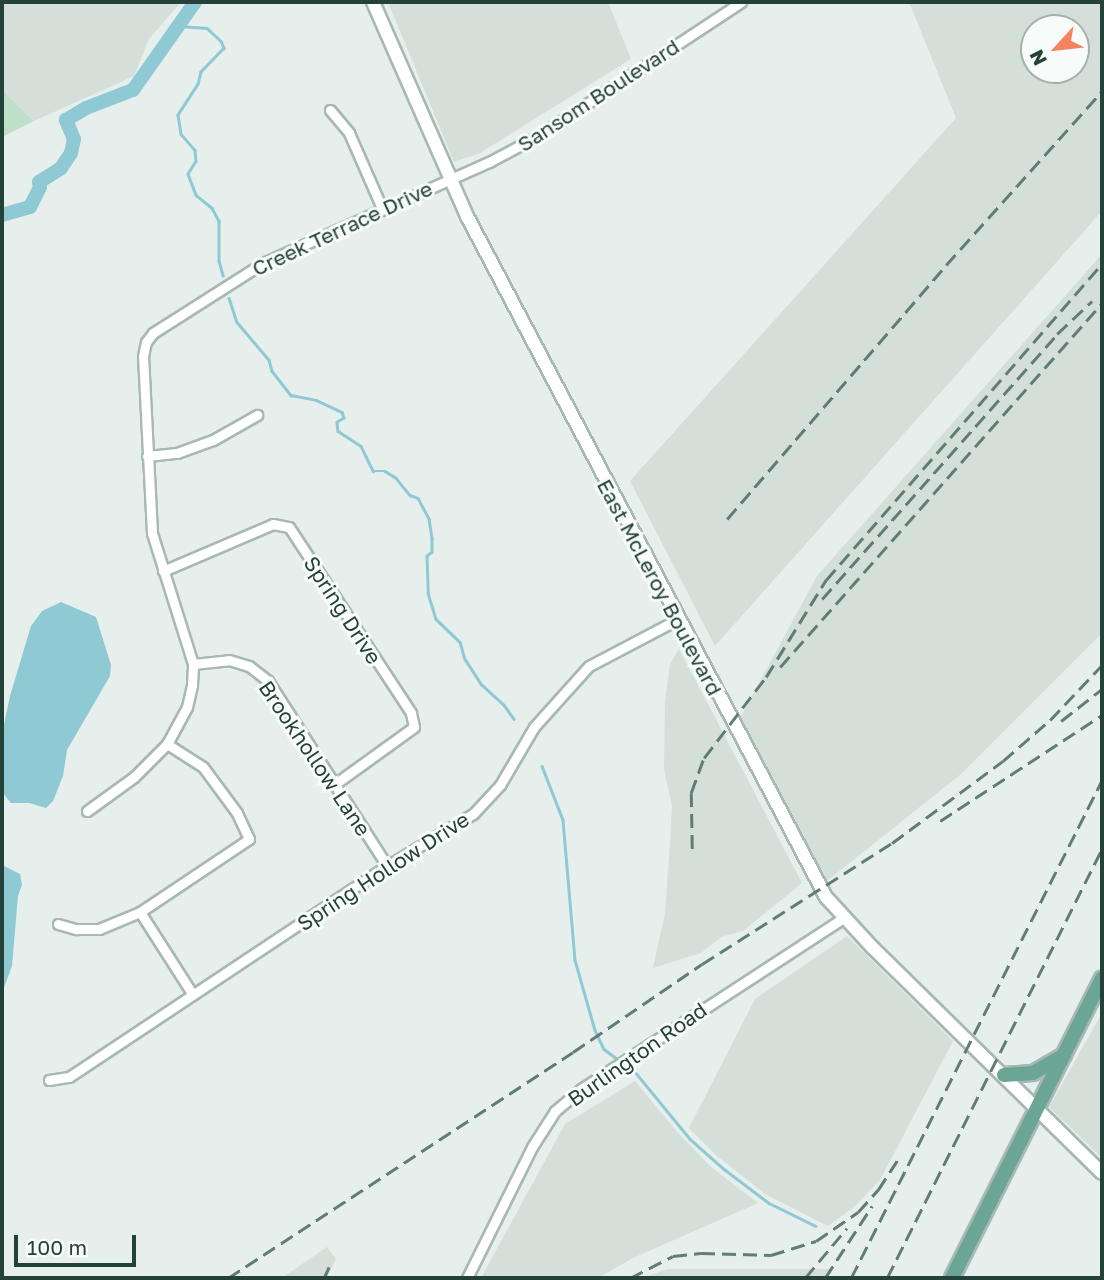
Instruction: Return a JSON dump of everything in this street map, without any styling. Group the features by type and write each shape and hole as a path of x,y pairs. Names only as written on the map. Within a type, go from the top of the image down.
{"main road":[{"name":"East McLeroy Boulevard","path":"373,2 392,39 449,178 816,882 843,918 1102,1173"},
{"path":"952,1278 1038,1111 1102,978"},
{"path":"1004,1075 1033,1073 1065,1055"}],"street":[{"name":"Sansom Boulevard","path":"449,178 489,162 538,136 741,2"},
{"path":"330,110 349,133 382,208"},
{"name":"Creek Terrace Drive","path":"87,811 134,777 167,744 187,707 193,664 152,533 143,356 146,342 153,333 263,263 449,178"},
{"path":"147,456 177,453 214,440 257,415"},
{"name":"Spring Drive","path":"163,571 273,524 289,527 411,713 414,727 335,784"},
{"name":"Spring Hollow Drive","path":"49,1080 69,1077 387,866 473,814 500,785 534,727 589,666 678,620"},
{"name":"Brookhollow Lane","path":"193,664 229,660 249,666 268,681 387,866"},
{"path":"58,925 76,929 99,929 140,912 248,839 237,813 203,767 167,744"},
{"path":"140,912 193,995"},
{"name":"Burlington Road","path":"467,1278 532,1147 555,1111 581,1089 843,918"}],"shaded area":[{"path":"2,2 181,2 149,39 134,76 34,121 2,90"},
{"path":"388,2 608,2 631,59 480,153 454,162"},
{"path":"909,2 1102,2 1102,211 715,646 630,481 956,118"},
{"path":"1102,254 1102,633 961,774 827,881 740,718 817,576"},
{"path":"679,649 802,883 743,931 721,937 701,953 653,968 665,913 672,806 664,769 665,701 670,664"},
{"path":"847,936 953,1041 880,1180 854,1207 828,1226 765,1194 717,1156 689,1128 755,999"},
{"path":"1102,1013 1102,1155 1101,1157 1049,1107"},
{"path":"635,1081 678,1133 711,1167 758,1203 633,1258 598,1278 481,1278 565,1124"},
{"path":"327,1247 336,1259 327,1278 282,1278"},
{"path":"667,1269 832,1269 828,1278 643,1278"}],"green space":[{"path":"2,90 34,121 2,137"}],"water":[{"path":"61,602 96,617 111,665 110,676 67,750 63,776 53,801 46,808 29,803 11,803 2,792 2,734 10,696 31,626 42,611"},
{"path":"2,865 20,874 22,885 18,896 12,966 2,993"}],"waterway":[{"path":"2,215 30,207 40,187 39,182 61,168 71,153 74,139 66,120 86,108 133,90 195,2"},
{"path":"179,26 207,28 221,41 224,48 201,72 198,84 178,115 181,134 195,150 196,161 188,174 196,195 212,208 219,221 219,261 223,275"},
{"path":"229,298 237,322 269,360 272,371 291,395 316,400 342,412 344,418 337,422 338,431 361,446 373,471 385,471 396,478 410,495 418,498 429,519 432,539 432,552 427,556 428,593 436,619 460,642 465,659 481,684 504,705 514,719"},
{"path":"542,766 563,820 575,960 595,1030 604,1049 616,1058"},
{"path":"636,1073 690,1139 724,1169 769,1203 816,1226"}],"railway":[{"path":"727,519 946,265 1102,91"},
{"path":"692,849 691,793 704,758 766,677 826,580 1102,264"},
{"path":"822,599 1057,334 1092,301"},
{"path":"780,667 1102,303"},
{"path":"228,1278 573,1052 702,964 892,843 1003,761 1050,720 1102,665"},
{"path":"1061,721 1102,689"},
{"path":"940,821 1102,715"},
{"path":"851,1278 1102,780"},
{"path":"887,1278 1102,849"},
{"path":"630,1278 673,1256 701,1253 771,1255 816,1241 858,1212 878,1190 898,1159"},
{"path":"825,1278 872,1206"},
{"path":"805,1278 847,1228"},
{"path":"324,1278 329,1267"}]}
